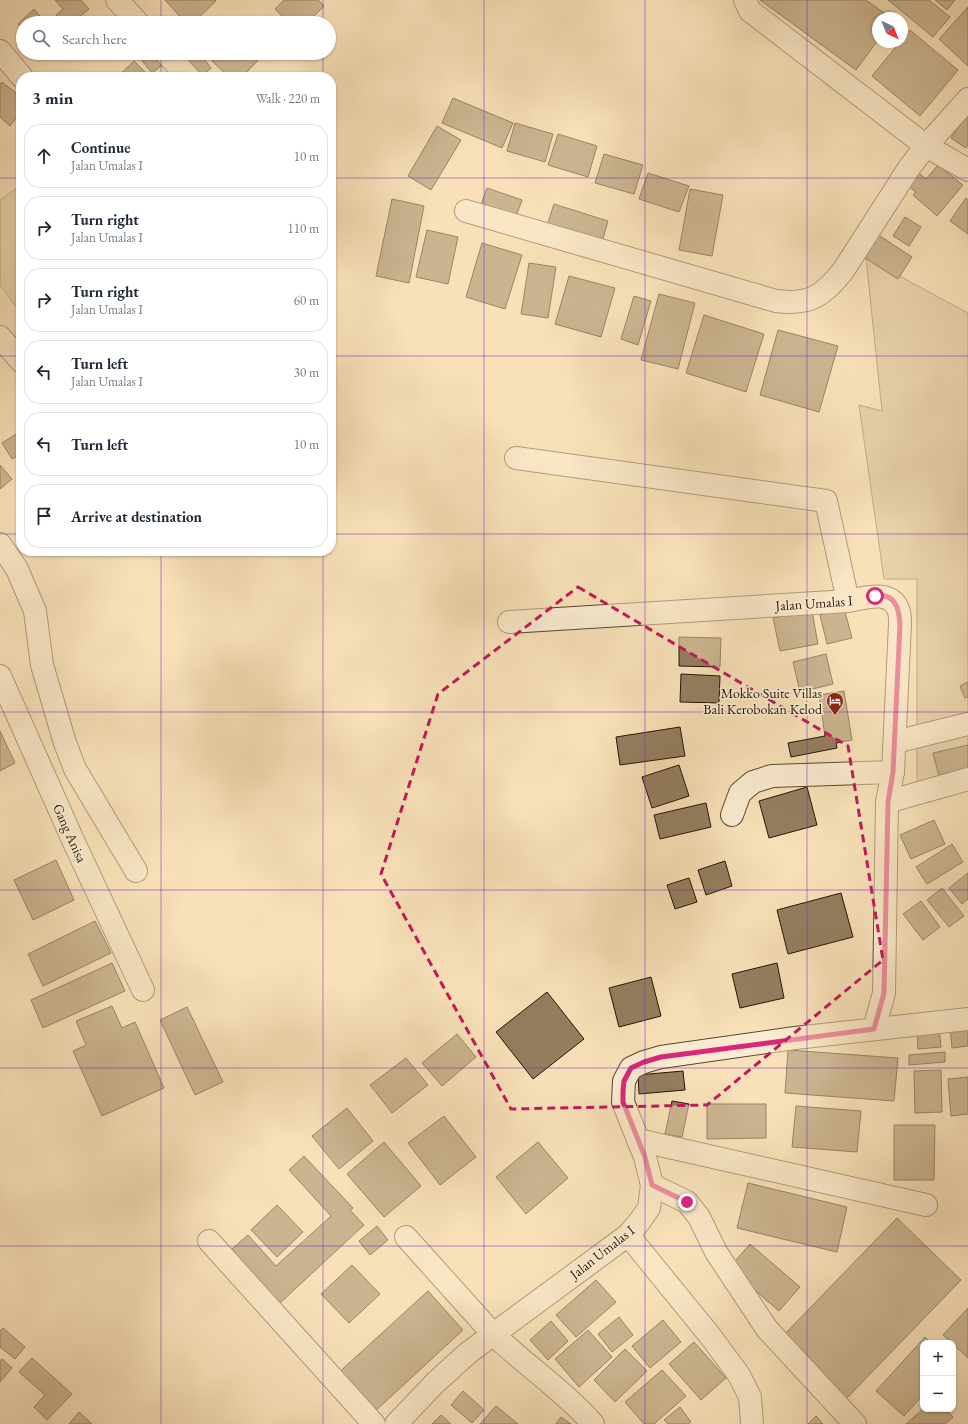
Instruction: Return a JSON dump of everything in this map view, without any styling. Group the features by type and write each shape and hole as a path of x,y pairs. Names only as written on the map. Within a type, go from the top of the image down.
{"street":[{"path":"117,0 132,16"},
{"path":"745,0 750,11 926,146 968,170"},
{"path":"0,51 18,72"},
{"path":"172,60 183,72"},
{"path":"466,211 776,301 792,303 807,300 820,294 833,284 843,271 909,168 926,146 968,99"},
{"path":"0,337 16,355"},
{"path":"516,458 826,501 848,601"},
{"path":"0,544 17,569 35,611 42,665 65,744 75,769 136,871"},
{"name":"Jalan Umalas I","path":"396,1424 435,1383 468,1353 628,1234 640,1221 648,1208 652,1185 645,1157 623,1102 624,1081 631,1068 661,1057 874,1029 884,993 888,802 893,772 900,624 899,611 894,602 886,596 875,596 848,601 509,622"},
{"name":"Gang Anisa","path":"0,676 72,838 143,990"},
{"path":"895,742 968,724"},
{"path":"732,815 740,793 753,782 772,776 893,772"},
{"path":"888,802 968,780"},
{"path":"874,1029 968,1019"},
{"path":"638,1140 926,1205"},
{"path":"652,1185 687,1202 699,1217 716,1252 767,1329 856,1424"},
{"path":"628,1234 711,1336 739,1375 750,1397 752,1424"},
{"path":"406,1238 505,1346 578,1407 593,1424"},
{"path":"209,1241 374,1424"}],"highlighted area":[{"path":"578,587 848,746 883,960 707,1105 511,1109 381,874 438,694"}],"shaded area":[{"path":"16,189 16,306 0,285 0,200"},
{"path":"866,258 968,313 968,777 917,793 917,579 884,579 859,405 882,411"}],"building":[{"path":"55,0 81,0 89,9 80,16 57,16 56,15 63,9"},
{"path":"165,0 216,1 200,16 180,16"},
{"path":"284,0 318,0 324,6 314,16 282,16 275,9"},
{"path":"760,0 866,0 883,12 872,12 872,48 856,70"},
{"path":"888,0 929,0 950,17 933,37 908,16 908,12 903,12"},
{"path":"935,0 955,0 947,10"},
{"path":"968,7 968,66 939,39"},
{"path":"34,9 40,16 27,16"},
{"path":"910,30 958,70 920,116 872,76 895,48 908,48 908,32"},
{"path":"142,60 164,60 166,62 153,72 151,72"},
{"path":"182,60 205,60 211,68 207,72 191,72"},
{"path":"258,60 247,72 224,72 212,61"},
{"path":"134,61 145,72 122,72"},
{"path":"2,82 16,93 16,118 10,126 0,117 0,84"},
{"path":"453,98 513,123 502,148 442,123"},
{"path":"968,111 968,144 966,148 951,138"},
{"path":"515,123 553,134 545,162 507,151"},
{"path":"437,126 461,140 431,190 408,176"},
{"path":"558,134 597,146 588,177 548,165"},
{"path":"604,154 643,165 634,194 595,183"},
{"path":"938,165 963,185 937,216 913,195 916,192 904,183 915,170 926,179"},
{"path":"648,173 689,186 679,212 639,199"},
{"path":"487,188 522,200 514,222 479,210"},
{"path":"690,189 723,195 712,256 679,250"},
{"path":"966,198 968,200 968,234 950,221"},
{"path":"392,199 424,206 409,283 376,276"},
{"path":"554,204 608,221 600,249 545,232"},
{"path":"905,217 921,227 909,246 893,236"},
{"path":"427,230 458,237 448,284 416,277"},
{"path":"874,232 912,257 898,279 859,254"},
{"path":"482,243 522,255 505,309 466,297"},
{"path":"529,263 556,267 548,318 521,314"},
{"path":"569,276 615,288 601,337 555,324"},
{"path":"659,294 695,303 678,369 641,360"},
{"path":"634,296 651,301 638,345 621,339"},
{"path":"704,315 764,334 746,392 686,373"},
{"path":"778,330 838,346 819,412 760,395"},
{"path":"16,434 16,457 12,459 2,443"},
{"path":"0,465 12,479 0,489"},
{"path":"844,608 852,638 827,644 820,615"},
{"path":"812,611 818,644 780,651 773,618"},
{"path":"679,637 721,638 720,667 679,666"},
{"path":"826,654 833,684 800,692 793,662"},
{"path":"681,674 720,676 719,703 680,702"},
{"path":"968,682 968,697 965,698 960,686"},
{"name":"Mokko Suite Villas Bali Kerobokan Kelod","path":"844,691 852,740 836,743 837,748 791,757 788,743 825,736 819,695"},
{"path":"680,727 685,756 620,765 616,737"},
{"path":"0,731 15,763 0,771"},
{"path":"968,745 968,773 940,780 933,753"},
{"path":"679,765 689,796 652,808 642,777"},
{"path":"807,787 817,825 769,838 759,801"},
{"path":"706,803 711,827 660,839 654,815"},
{"path":"934,820 945,844 911,859 900,835"},
{"path":"952,844 963,862 927,884 916,867"},
{"path":"56,860 74,900 33,920 14,880"},
{"path":"725,861 732,886 706,895 698,870"},
{"path":"968,873 968,899 962,904 949,888"},
{"path":"689,878 697,902 675,909 667,885"},
{"path":"942,888 964,916 949,927 927,900"},
{"path":"841,893 853,937 788,954 777,910"},
{"path":"921,901 940,927 923,940 903,914"},
{"path":"95,921 111,953 43,986 28,954"},
{"path":"112,963 125,991 43,1028 31,1000"},
{"path":"777,963 784,998 740,1008 732,974"},
{"path":"651,977 661,1016 619,1027 609,988"},
{"path":"547,992 584,1039 533,1079 496,1032"},
{"path":"112,1006 122,1028 135,1022 164,1088 102,1116 73,1051 86,1045 76,1021"},
{"path":"187,1007 223,1082 195,1095 160,1020"},
{"path":"968,1024 968,1046 952,1048 950,1025"},
{"path":"939,1028 941,1047 918,1049 917,1030"},
{"path":"457,1034 476,1057 442,1086 422,1063"},
{"path":"788,1050 898,1058 894,1101 785,1093"},
{"path":"945,1052 945,1062 909,1065 909,1055"},
{"path":"406,1058 428,1085 392,1113 370,1085"},
{"path":"941,1070 942,1112 915,1113 914,1071"},
{"path":"683,1071 685,1090 639,1094 638,1075"},
{"path":"968,1077 968,1114 951,1116 948,1079"},
{"path":"672,1101 689,1104 682,1137 665,1134"},
{"path":"707,1104 766,1104 766,1138 707,1139"},
{"path":"796,1106 861,1111 857,1152 792,1147"},
{"path":"347,1108 373,1141 339,1169 312,1136"},
{"path":"444,1116 476,1157 440,1185 408,1143"},
{"path":"894,1125 935,1125 934,1180 894,1180"},
{"path":"384,1142 421,1186 384,1217 347,1174"},
{"path":"538,1142 568,1178 526,1214 496,1177"},
{"path":"304,1156 353,1208 350,1210 364,1225 280,1303 231,1250 248,1235 276,1266 331,1216 289,1170"},
{"path":"748,1183 847,1207 837,1252 737,1228"},
{"path":"277,1205 303,1232 277,1257 251,1230"},
{"path":"897,1218 961,1280 845,1400 781,1338"},
{"path":"377,1226 388,1240 370,1255 359,1241"},
{"path":"750,1244 800,1287 779,1311 729,1268"},
{"path":"352,1265 380,1294 349,1323 321,1294"},
{"path":"596,1280 616,1302 576,1337 556,1315"},
{"path":"428,1291 463,1330 371,1415 335,1376"},
{"path":"968,1308 968,1358 956,1347 956,1340 948,1340 943,1335"},
{"path":"619,1317 633,1335 612,1352 598,1334"},
{"path":"663,1320 681,1342 650,1368 632,1346"},
{"path":"551,1321 568,1341 548,1360 530,1340"},
{"path":"3,1328 25,1347 15,1359 0,1347 0,1331"},
{"path":"588,1330 612,1357 579,1387 555,1359"},
{"path":"694,1342 726,1378 701,1400 669,1364"},
{"path":"920,1343 920,1398 904,1416 876,1391"},
{"path":"625,1349 647,1371 615,1402 594,1380"},
{"path":"32,1358 72,1394 47,1420 34,1407 45,1395 19,1372"},
{"path":"2,1359 12,1368 0,1382 0,1361"},
{"path":"662,1370 686,1396 654,1424 644,1424 625,1402"},
{"path":"463,1391 484,1410 472,1423 451,1405"},
{"path":"496,1406 518,1424 480,1424"},
{"path":"680,1407 691,1422 688,1424 668,1424 664,1420"},
{"path":"79,1412 92,1424 69,1424"},
{"path":"920,1412 948,1412 953,1417 945,1424 906,1424"},
{"path":"441,1415 451,1424 432,1424"},
{"path":"816,1416 823,1424 808,1424"},
{"path":"561,1417 571,1424 556,1424"}],"place":[{"name":"Mokko Suite Villas Bali Kerobokan Kelod","path":"835,716"}],"route":[{"path":"687,1202 652,1185 645,1157 623,1102 624,1081 631,1068 661,1057 698,1053 795,1038 874,1029 879,1015 884,993 888,802 893,772 900,624 899,611 894,602 886,596 875,596"}]}
